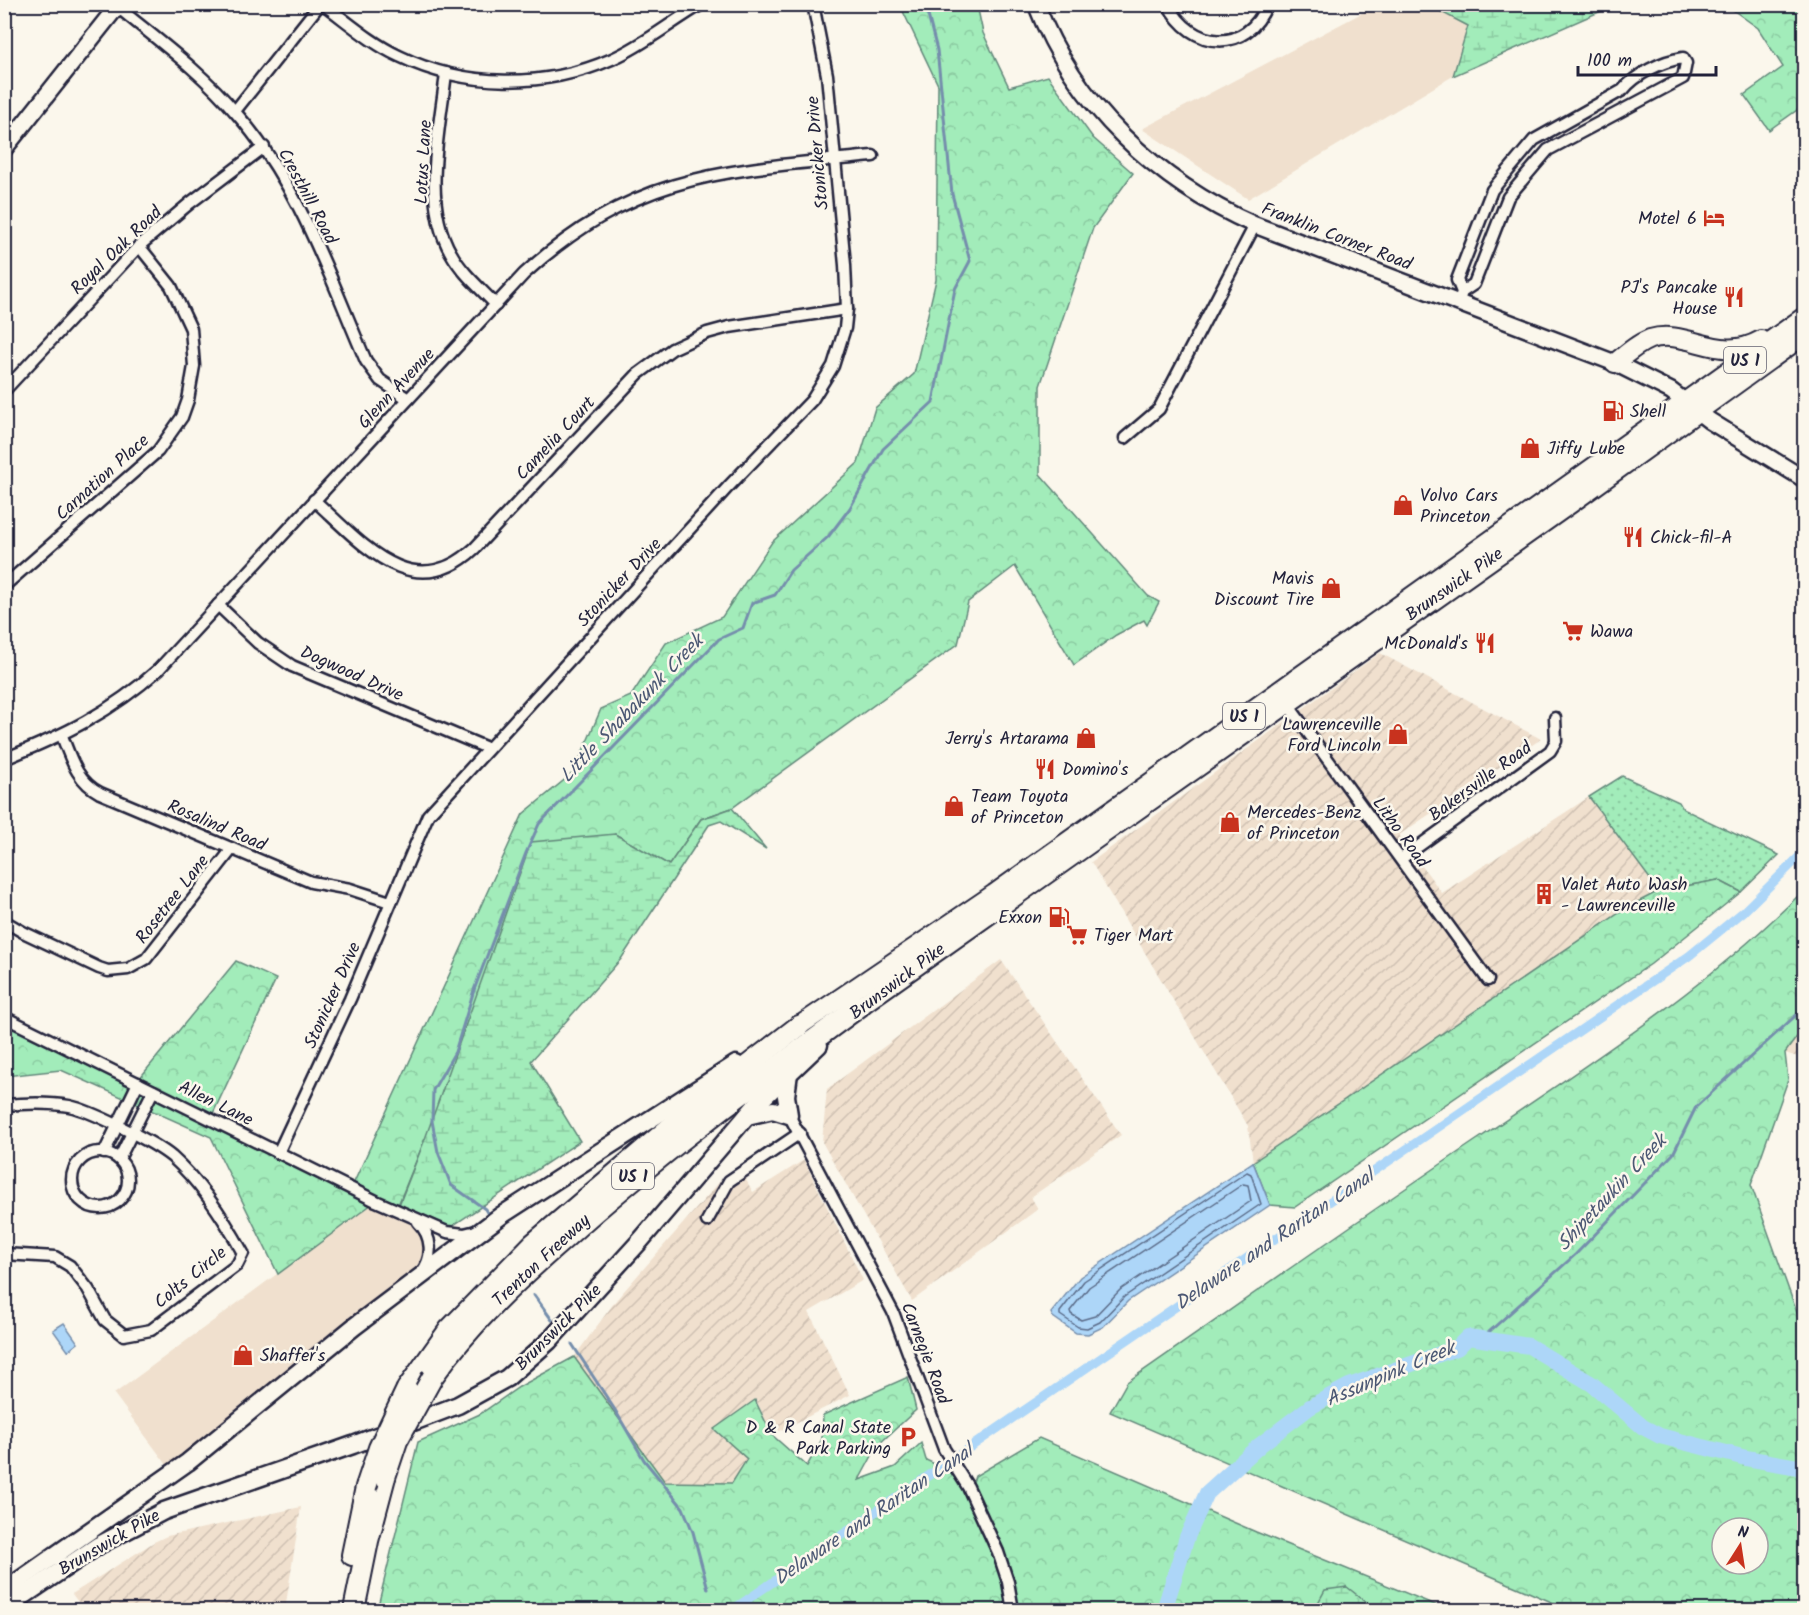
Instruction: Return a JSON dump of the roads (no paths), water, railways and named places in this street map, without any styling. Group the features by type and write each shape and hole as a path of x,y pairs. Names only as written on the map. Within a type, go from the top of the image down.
{"highway":[{"path":"1615,363 1639,344 1657,338 1727,349 1744,348 1804,316"},
{"name":"Brunswick Pike","path":"860,1006 1569,504 1804,316"},
{"name":"Brunswick Pike","path":"799,1026 994,894 1691,406 1804,335"},
{"name":"Trenton Freeway","path":"354,1611 368,1541 397,1440 433,1376 452,1349 491,1305 636,1174 860,1006"},
{"name":"Trenton Freeway","path":"341,1611 366,1487 379,1448 407,1389 449,1330 534,1243 694,1107 799,1026"}],"main road":[{"name":"Franklin Corner Road","path":"1036,4 1049,34 1078,83 1133,147 1200,198 1255,225 1460,298 1615,363 1671,391 1804,479"},
{"path":"4,149 117,5"},
{"name":"Brunswick Pike","path":"4,1609 99,1545 164,1510 353,1445 458,1405 507,1378 549,1341 747,1116 860,1006"},
{"name":"Brunswick Pike","path":"4,1591 188,1462 419,1276 502,1215 586,1159 799,1026"},
{"path":"747,1116 773,1110 789,1115 786,1096 789,1073"}],"street":[{"path":"235,111 322,4 383,47 423,66 446,73 492,81 518,81 566,75 592,67 632,49 702,4"},
{"name":"Stonicker Drive","path":"278,1153 350,999 428,815 728,487 812,400 833,366 845,328 847,309 827,75 813,4"},
{"path":"1168,4 1188,31 1199,37 1229,40 1249,31 1263,16 1268,4"},
{"name":"Cresthill Road","path":"117,5 192,67 235,111 264,147 304,217 366,361 380,380 408,399"},
{"path":"1683,58 1686,63 1683,78 1548,150 1515,187 1474,284 1460,298 1457,280 1492,190 1534,140 1620,92 1632,79 1674,59 1683,58"},
{"name":"Lotus Lane","path":"446,73 434,187 438,221 443,237 460,267 496,305"},
{"path":"1620,92 1627,108"},
{"path":"1568,121 1575,136"},
{"name":"Royal Oak Road","path":"4,391 139,246 190,203 264,147"},
{"name":"Glenn Avenue","path":"4,759 62,736 111,708 136,689 218,605 530,268 569,237 591,222 643,195 725,171 873,156"},
{"path":"1501,180 1515,187"},
{"path":"1483,214 1499,221"},
{"path":"1125,438 1159,409 1255,225"},
{"name":"Carnation Place","path":"4,586 158,451 182,417 189,400 194,366 191,329 179,299 139,246"},
{"path":"1469,250 1485,256"},
{"name":"Camelia Court","path":"314,500 391,565 414,572 441,569 465,557 475,548 638,374 672,349 707,333 729,327 847,309"},
{"name":"Dogwood Drive","path":"218,605 258,643 292,666 488,748"},
{"name":"Litho Road","path":"1287,702 1488,980"},
{"name":"Bakersville Road","path":"1401,859 1550,752 1556,741 1555,718"},
{"name":"Rosalind Road","path":"62,736 78,774 92,789 311,882 350,889 390,902"},
{"name":"Rosetree Lane","path":"4,921 99,969 128,969 150,954 232,849"},
{"name":"Allen Lane","path":"4,1017 413,1218 453,1234 484,1228"},
{"path":"104,1153 138,1083"},
{"path":"119,1159 153,1091"},
{"name":"Colts Circle","path":"4,1105 30,1103 70,1106 116,1126 171,1156 229,1226 243,1253 237,1265 151,1330 124,1335 105,1320 88,1289 70,1266 55,1257 4,1254"},
{"name":"Carnegie Road","path":"789,1115 884,1292 944,1449 968,1486 998,1552 1008,1582 1013,1611"},
{"path":"707,1221 729,1180 800,1133"},
{"path":"104,1153 119,1159 128,1176 124,1194 110,1206 91,1207 77,1196 72,1179 74,1170 85,1156 104,1153"},
{"path":"413,1218 422,1226 429,1241 429,1259 419,1276"}],"water":[{"path":"1253,1162 1270,1205 1128,1301 1103,1327 1088,1334 1076,1333 1053,1317 1051,1313 1080,1277"},
{"path":"64,1323 78,1343 68,1351 53,1330"}],"waterway":[{"name":"Little Shabakunk Creek","path":"489,1216 485,1209 451,1185 438,1152 432,1121 433,1090 455,1052 474,990 539,824 719,639 743,628 752,603 775,595 791,570 828,537 850,508 883,449 933,402 955,289 970,261 952,194 937,50 925,4"},
{"name":"Delaware and Raritan Canal","path":"732,1610 1689,956 1743,912 1804,852"},
{"name":"Shipetaukin Creek","path":"1481,1339 1576,1254 1673,1154 1696,1107 1804,1008"},
{"name":"Little Shabakunk Creek","path":"534,1295 552,1320"},
{"name":"Assunpink Creek","path":"1164,1610 1187,1537 1207,1493 1260,1445 1310,1407 1349,1386 1457,1348 1468,1337 1529,1346 1592,1384 1643,1427 1660,1436 1746,1458 1804,1468"},
{"name":"Little Shabakunk Creek","path":"572,1344 644,1460 683,1508 693,1532 708,1589"}],"place":[{"name":"Motel 6","path":"1714,218"},
{"name":"PJ's Pancake House","path":"1734,297"},
{"name":"Shell","path":"1613,411"},
{"name":"Jiffy Lube","path":"1530,448"},
{"name":"Volvo Cars Princeton","path":"1403,505"},
{"name":"Chick-fil-A","path":"1633,537"},
{"name":"Mavis Discount Tire","path":"1331,588"},
{"name":"Wawa","path":"1573,631"},
{"name":"McDonald's","path":"1485,643"},
{"name":"Lawrenceville Ford Lincoln","path":"1398,734"},
{"name":"Jerry's Artarama","path":"1086,738"},
{"name":"Domino's","path":"1045,769"},
{"name":"Team Toyota of Princeton","path":"954,806"},
{"name":"Mercedes-Benz of Princeton","path":"1230,822"},
{"name":"Valet Auto Wash - Lawrenceville","path":"1544,894"},
{"name":"Exxon","path":"1059,917"},
{"name":"Tiger Mart","path":"1077,935"},
{"name":"Shaffer's","path":"243,1355"},
{"name":"D & R Canal State Park Parking","path":"908,1437"}]}
